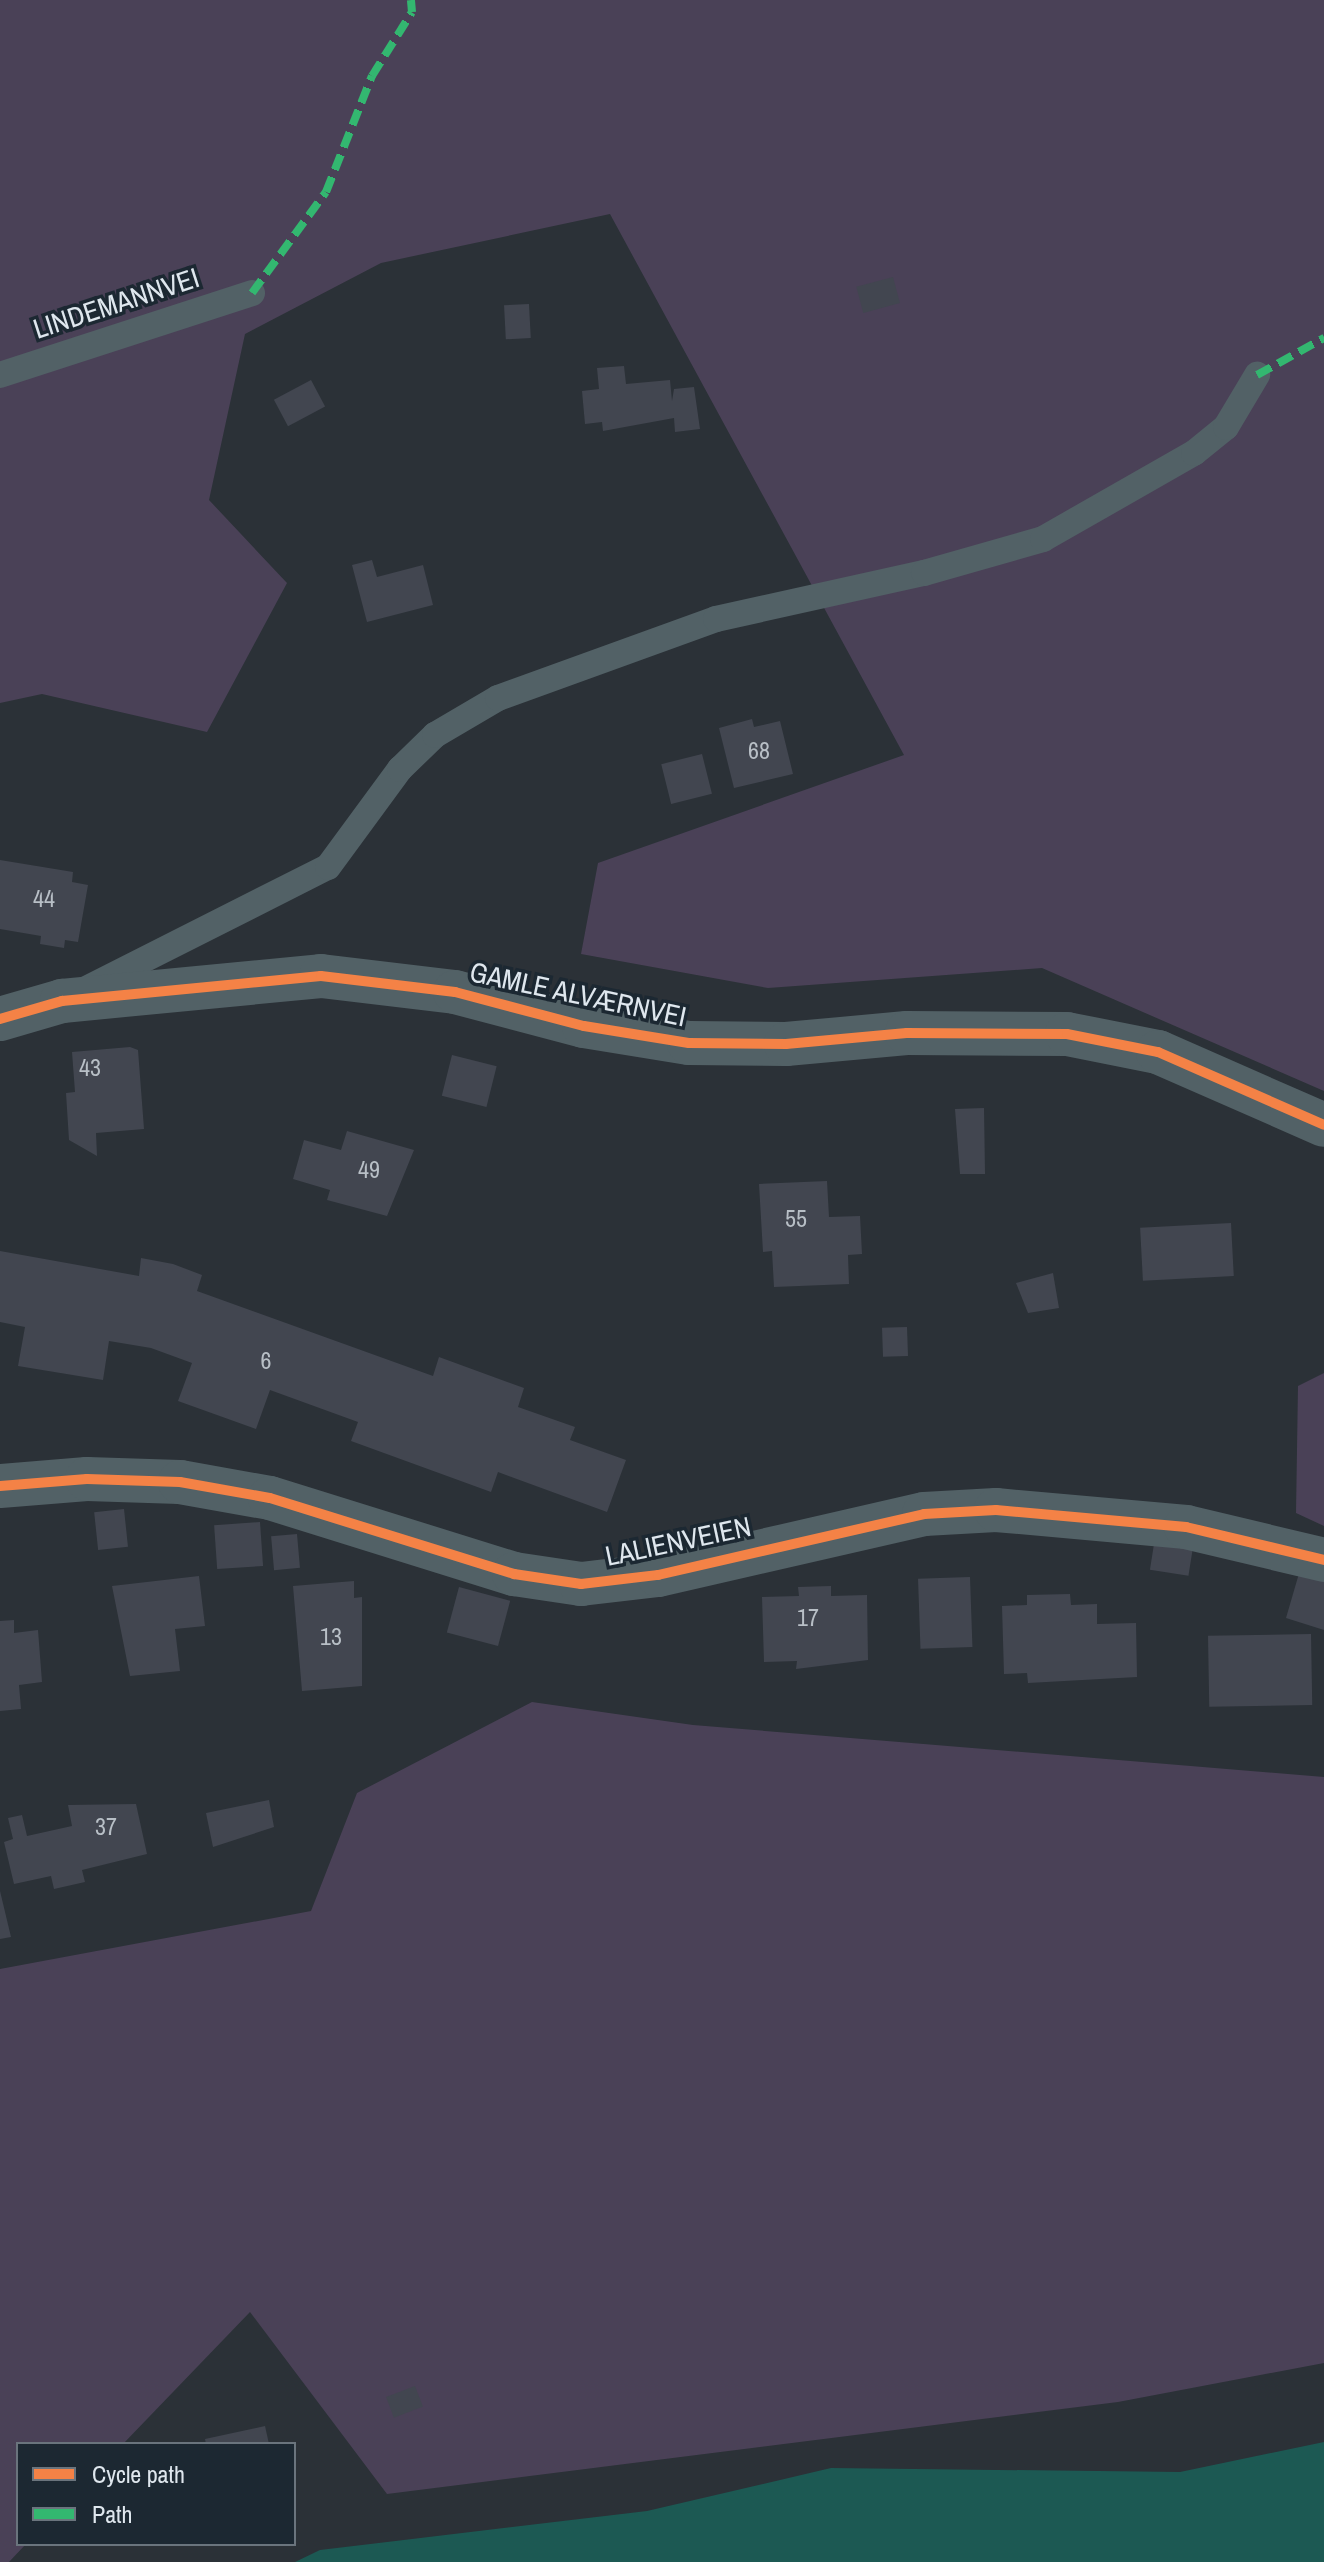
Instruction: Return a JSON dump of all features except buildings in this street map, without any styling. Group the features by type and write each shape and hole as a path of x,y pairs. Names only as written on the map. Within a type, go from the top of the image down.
{"street":[{"name":"GAMLE ALVÆRNVEI","path":"0,1019 62,1001 321,976 455,992 584,1026 689,1043 786,1044 922,1033 1067,1034 1158,1052 1324,1125"},
{"name":"LALIENVEIEN","path":"0,1486 87,1479 180,1482 270,1498 514,1574 581,1584 658,1575 924,1514 996,1510 1186,1527 1324,1560"}],"lane":[{"name":"LINDEMANNVEI","path":"0,375 252,293"},
{"name":"GAMLE ALVÆRNVEI","path":"62,1001 328,867 400,769 435,735 498,698 716,619 924,573 1043,539 1194,453 1226,427 1257,375"}],"shaded area":[{"path":"0,0 1324,0 1324,1091 1042,968 768,988 581,954 598,863 904,755 610,214 381,263 245,334 209,500 287,583 207,732 42,694 0,703"},
{"path":"1324,1373 1324,1526 1296,1513 1298,1386"},
{"path":"532,1702 693,1725 1324,1777 1324,2363 1118,2402 387,2494 250,2312 125,2442 16,2442 16,2546 24,2546 9,2562 0,2562 0,1969 311,1911 357,1793"},
{"path":"1324,2442 1324,2562 295,2562 320,2550 647,2511 831,2468 1180,2472"}],"marked path":[{"path":"252,293 326,192 372,76 412,12 411,0"},
{"path":"1257,375 1324,338"}],"cycle path":[{"path":"0,1019 62,1001 321,976 455,992 584,1026 689,1043 786,1044 907,1033 1067,1034 1158,1052 1324,1125"},
{"path":"0,1486 87,1479 180,1482 270,1498 514,1574 581,1584 658,1575 924,1514 996,1510 1186,1527 1324,1560"}]}
